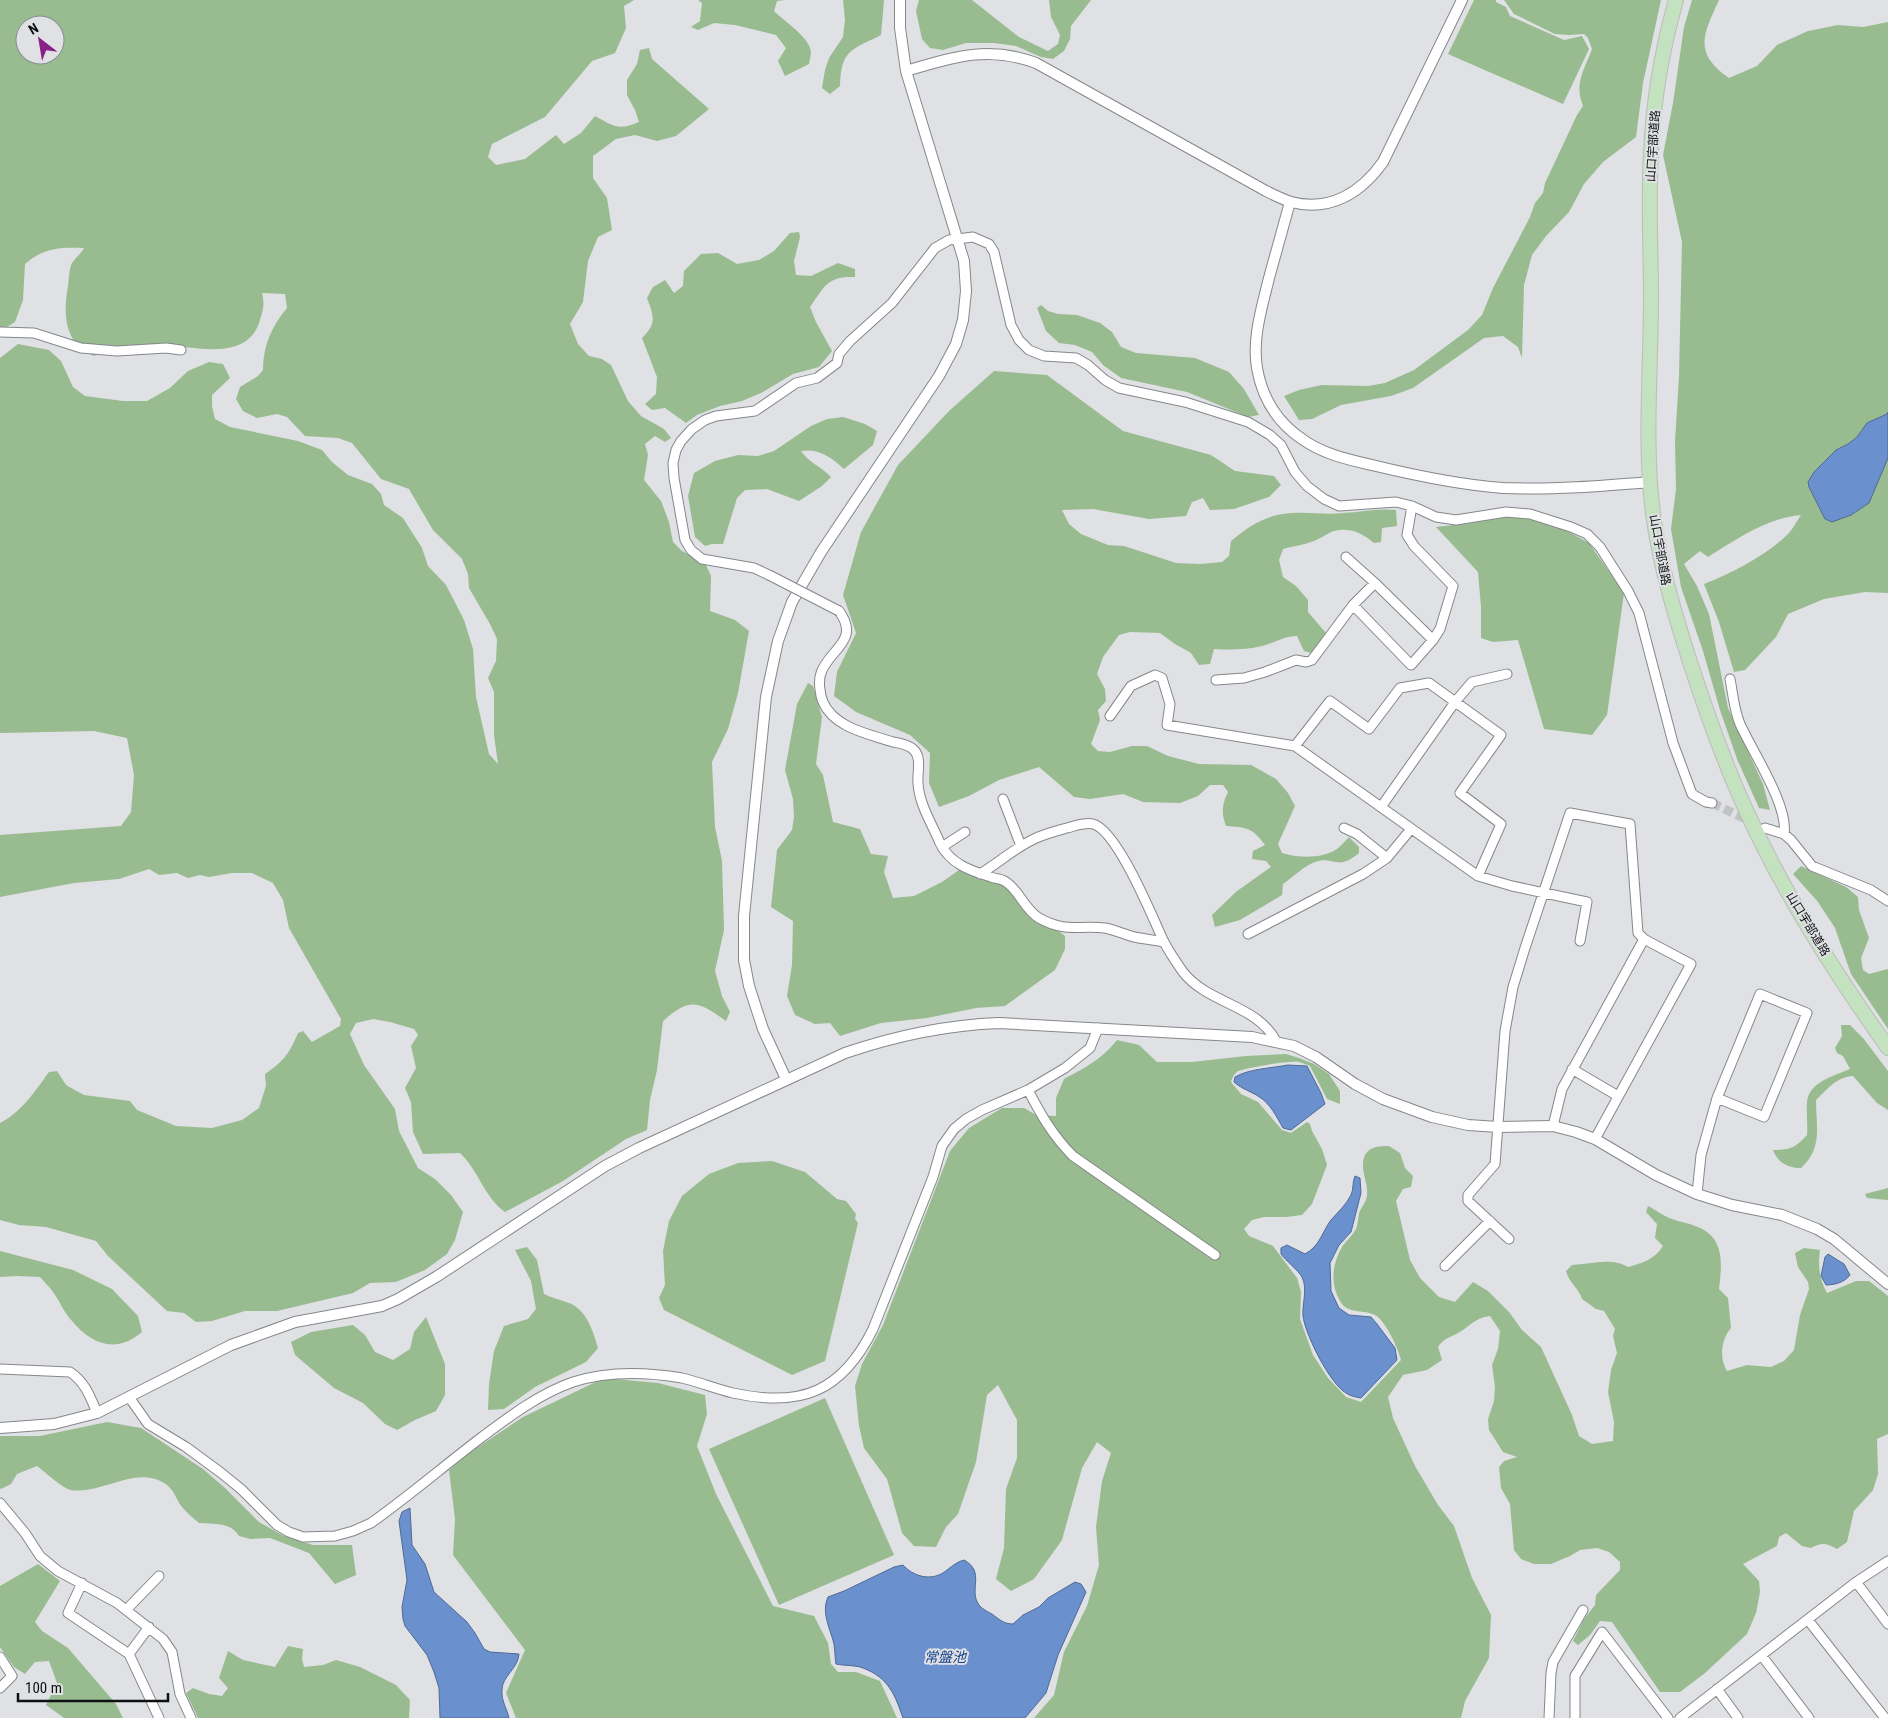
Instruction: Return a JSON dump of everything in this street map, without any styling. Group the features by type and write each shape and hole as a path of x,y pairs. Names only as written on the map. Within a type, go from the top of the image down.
{"main road":[{"name":"山口宇部道路","path":"1676,0 1658,83 1651,152 1651,322 1648,435 1653,513 1668,594 1708,720 1733,781 1767,853 1788,894 1831,964 1888,1048"}],"street":[{"path":"786,1079 763,1029 749,986 744,960 744,916 766,697 772,666 792,602 813,566 940,376 956,344 963,320 966,292 964,261 958,238 906,71 900,28 900,0"},
{"path":"906,71 946,59 977,53 1007,54 1023,58 1036,63 1266,191 1290,202 1306,204 1335,200 1361,188 1372,178 1383,162 1462,0"},
{"path":"1290,202 1261,312 1256,356 1261,386 1267,399 1274,412 1293,433 1329,453 1416,476 1461,484 1504,488 1542,488 1651,482"},
{"path":"1164,942 1105,928 1062,928 1037,917 1006,882 980,874 955,862 942,847 920,798 918,784 919,761 915,750 906,745 855,729 840,722 829,712 823,701 820,686 821,673 828,660 840,648 846,630 844,618 839,610 754,568 702,559 691,550 685,540 673,463 676,450 681,441 692,429 705,420 716,416 755,411 796,383 817,378 837,363 840,354 850,341 892,304 935,248 949,240 973,238 990,244 994,252 1012,325 1019,340 1029,350 1044,356 1076,358 1088,364 1105,380 1119,388 1185,402 1248,422 1270,434 1281,445 1296,472 1307,486 1324,499 1339,506 1396,502 1412,506 1436,517 1456,520 1506,512 1530,514 1558,522 1587,534 1600,547 1628,591 1639,613 1673,742 1692,794 1712,804"},
{"path":"0,332 34,333 81,348 117,351 166,348 181,350"},
{"path":"1353,605 1412,665 1440,630 1453,586 1414,546 1407,535 1412,506"},
{"path":"1346,557 1433,640"},
{"path":"1216,680 1244,678 1266,672 1296,660 1306,662 1312,660 1353,605 1375,583"},
{"path":"1381,808 1455,702 1472,682 1507,674"},
{"path":"1110,716 1132,686 1156,675 1162,678 1170,704 1167,725 1295,746 1478,876 1587,902 1580,941"},
{"path":"1730,679 1736,713 1740,724 1766,773 1784,817 1784,834"},
{"path":"1295,746 1330,701 1369,729 1400,688 1429,683 1501,735 1460,793 1502,824 1478,876"},
{"path":"1002,799 1021,846"},
{"path":"1509,1239 1468,1201 1468,1195 1495,1164 1505,1031 1512,996 1525,948 1570,813 1630,824 1638,933 1644,939 1691,964 1595,1139"},
{"path":"980,874 1036,838 1080,824 1092,824 1101,828 1109,837 1145,897 1164,942 1184,972 1199,987 1256,1017 1271,1032 1276,1041"},
{"path":"1344,828 1357,834 1387,858"},
{"path":"1765,828 1784,834 1812,866 1871,890 1888,901"},
{"path":"1248,934 1355,878 1387,858 1411,829"},
{"path":"942,847 965,832"},
{"path":"1553,1126 1562,1089 1644,939"},
{"path":"1697,1194 1701,1155 1717,1098 1760,994 1807,1013 1764,1117 1717,1098"},
{"path":"0,1428 54,1424 97,1413 231,1345 295,1322 382,1306 436,1277 604,1166 639,1148 845,1053 876,1042 969,1024 999,1023 1252,1037 1294,1046 1355,1084 1383,1099 1410,1110 1449,1122 1498,1127 1553,1126 1595,1139 1656,1175 1697,1194 1782,1215 1817,1229 1834,1239 1888,1284"},
{"path":"129,1397 148,1424 186,1447 220,1472 241,1489 276,1525 303,1537 320,1537 353,1531 371,1523 514,1413 573,1382 612,1374 635,1374 682,1378 731,1393 753,1397 804,1396 829,1384 848,1367 864,1346 873,1329 933,1177 942,1146 954,1129 966,1119 982,1110 1028,1090 1065,1068 1090,1048 1098,1028"},
{"path":"1572,1069 1618,1096"},
{"path":"1028,1090 1046,1125 1073,1156 1215,1255"},
{"path":"1445,1266 1490,1221"},
{"path":"0,1369 70,1372 87,1387 97,1413"},
{"path":"0,1504 25,1533 40,1556 58,1570 126,1610 149,1626 163,1639 172,1652 180,1694 191,1718"},
{"path":"1680,1718 1856,1582 1888,1561"},
{"path":"126,1610 158,1576"},
{"path":"1856,1582 1888,1624"},
{"path":"82,1583 68,1613 129,1654 158,1718"},
{"path":"1549,1718 1553,1662 1583,1610"},
{"path":"1808,1620 1885,1718"},
{"path":"129,1654 149,1626"},
{"path":"1575,1718 1575,1676 1602,1632 1668,1718"},
{"path":"1762,1656 1809,1718"},
{"path":"0,1657 12,1676 0,1688"},
{"path":"1717,1689 1738,1718"}],"green space":[{"path":"0,0 634,0 624,6 626,28 615,53 592,61 545,117 492,144 488,157 496,165 525,159 556,135 564,144 581,133 595,116 621,127 639,122 627,95 627,80 637,64 640,50 649,48 652,59 709,109 676,136 657,141 635,135 616,139 593,156 593,178 607,198 612,230 598,237 588,261 583,302 570,324 578,344 589,356 602,359 611,365 628,401 641,416 664,429 671,438 665,442 655,436 645,444 648,455 644,480 661,501 669,522 673,542 682,551 705,563 711,576 710,611 735,620 749,631 738,693 728,729 712,762 715,827 722,861 724,930 715,971 722,996 730,1012 726,1021 708,1009 694,1004 680,1008 663,1021 647,1130 626,1139 563,1181 505,1212 492,1199 467,1160 460,1153 423,1154 413,1132 411,1102 405,1088 416,1068 411,1046 418,1035 414,1029 373,1019 356,1023 350,1034 364,1065 395,1109 399,1131 418,1168 435,1179 451,1195 463,1212 455,1240 447,1254 425,1270 396,1282 370,1283 353,1293 277,1311 245,1311 212,1321 196,1322 184,1313 167,1311 108,1256 96,1241 46,1227 19,1225 0,1220 0,1123 21,1107 49,1072 57,1071 66,1085 84,1095 130,1101 137,1110 176,1126 212,1128 242,1120 259,1108 266,1086 265,1074 285,1056 298,1033 303,1031 312,1042 340,1026 341,1019 289,928 283,900 273,883 252,873 232,873 209,877 200,875 188,878 177,873 159,875 149,869 119,879 74,883 0,897 0,835 121,826 131,812 134,775 127,738 94,731 0,733 0,358 18,344 49,350 61,361 73,387 85,396 123,401 147,401 170,388 188,371 209,362 223,364 230,378 212,395 215,419 230,427 298,441 322,450 332,462 348,475 372,484 381,494 384,505 403,518 422,548 428,566 446,585 464,620 473,649 476,697 489,754 498,764 494,735 494,692 488,678 496,661 497,639 469,588 468,574 462,559 433,530 409,489 381,479 352,443 338,438 305,436 287,417 277,414 257,418 243,411 236,399 240,387 258,376 263,370 263,361 269,336 287,308 285,294 262,293 262,311 253,335 243,343 232,347 205,349 166,345 128,346 107,349 94,356 84,351 71,336 66,317 66,297 70,268 84,248 60,248 38,255 25,264 23,300 15,322 5,328 0,327"},
{"path":"698,0 785,0 777,1 774,11 808,43 811,51 809,64 785,76 778,61 786,48 776,35 735,25 714,23 698,30 691,27 700,21 702,3"},
{"path":"843,0 884,0 881,35 850,52 843,65 840,86 830,94 822,88 829,58 843,37 845,20"},
{"path":"919,0 972,0 1019,37 1048,51 1058,44 1060,35 1051,17 1049,0 1091,0 1071,26 1070,39 1064,51 1053,59 1041,57 1016,46 994,43 966,43 943,50 930,48 922,39 916,11"},
{"path":"1474,0 1496,0 1496,2 1506,7 1510,16 1564,40 1582,36 1589,49 1563,104 1448,54"},
{"path":"1504,0 1661,0 1643,83 1636,137 1603,162 1584,184 1569,212 1546,236 1532,255 1524,285 1522,358 1518,347 1503,336 1484,338 1413,388 1391,396 1341,405 1312,419 1299,420 1284,396 1299,390 1322,385 1368,386 1385,383 1414,370 1468,330 1482,315 1493,288 1530,217 1535,203 1543,193 1545,183 1583,106 1579,90 1581,77 1592,49 1588,38 1584,34 1555,34 1514,14"},
{"path":"1692,0 1719,0 1706,33 1706,52 1710,60 1729,78 1757,66 1777,45 1808,31 1838,25 1863,27 1888,22 1888,593 1865,592 1824,599 1788,614 1776,637 1745,670 1734,672 1719,622 1704,584 1726,575 1770,549 1790,532 1801,515 1776,520 1764,525 1708,557 1700,551 1684,564 1697,586 1709,614 1728,708 1763,784 1770,810 1759,808 1737,759 1681,587 1671,529 1676,489 1675,442 1679,376 1682,242 1663,155 1684,27"},
{"path":"799,232 800,237 794,261 796,275 811,276 838,263 855,269 855,277 838,278 823,288 810,307 832,351 819,367 793,374 761,393 697,415 686,423 665,408 652,410 645,404 656,394 657,377 642,338 647,333 653,320 647,298 653,287 665,280 674,293 683,286 684,271 701,254 718,253 737,264 759,260 774,251 790,233"},
{"path":"1041,305 1048,311 1058,314 1077,315 1100,323 1112,332 1121,347 1136,353 1195,358 1229,372 1244,389 1259,415 1248,417 1187,392 1121,378 1103,365 1092,352 1075,345 1059,343 1046,331 1037,308"},
{"path":"994,371 1047,375 1123,431 1211,455 1235,471 1274,476 1281,485 1269,497 1234,509 1210,510 1203,498 1192,502 1186,516 1149,519 1093,509 1062,510 1069,524 1081,534 1108,545 1124,546 1176,563 1200,564 1222,562 1229,556 1231,541 1252,525 1267,518 1293,513 1337,514 1396,510 1397,526 1382,528 1381,542 1374,543 1365,536 1351,530 1340,530 1333,531 1310,542 1283,549 1279,560 1283,577 1296,586 1308,600 1308,612 1326,633 1311,653 1304,651 1297,636 1292,636 1256,647 1214,649 1210,664 1199,665 1191,653 1160,633 1130,632 1119,635 1103,657 1097,674 1105,689 1106,701 1098,710 1100,720 1091,744 1098,751 1110,752 1132,746 1147,746 1168,756 1199,764 1251,765 1276,779 1288,793 1295,806 1278,844 1282,853 1302,857 1324,855 1337,849 1349,837 1359,847 1359,853 1352,859 1340,862 1321,860 1315,862 1283,884 1282,895 1240,920 1215,927 1212,915 1237,891 1271,867 1266,861 1252,859 1253,851 1265,845 1257,835 1244,828 1226,826 1223,809 1228,792 1223,785 1210,785 1198,796 1180,803 1143,802 1123,794 1090,799 1074,797 1039,767 999,780 969,796 939,807 929,783 930,753 910,735 856,712 834,696 837,672 856,633 843,595 861,532 898,465 949,411"},
{"path":"843,417 865,424 877,431 873,445 844,469 824,454 807,450 801,451 831,477 822,486 799,501 767,489 745,490 737,498 723,544 705,546 695,537 688,496 694,473 715,461 738,455 758,456 774,451 811,426 827,419"},
{"path":"1503,515 1527,516 1558,526 1589,543 1624,593 1607,715 1592,735 1544,729 1518,640 1493,642 1481,638 1478,572 1436,527 1471,523"},
{"path":"808,683 813,686 822,717 816,764 823,775 833,822 860,829 871,854 888,856 884,872 893,898 914,896 942,882 959,870 1002,882 1014,897 1065,936 1065,949 1055,970 1005,1006 976,1008 927,1018 881,1023 840,1036 830,1023 815,1024 795,1015 787,996 792,965 793,921 771,907 777,850 792,830 794,817 793,799 785,770 797,704"},
{"path":"1801,866 1846,887 1858,897 1859,910 1869,938 1861,958 1863,970 1869,974 1888,969 1888,1029 1851,974 1835,928 1818,902 1793,874"},
{"path":"1841,1025 1850,1025 1863,1038 1888,1071 1888,1110 1877,1103 1853,1076 1837,1081 1816,1100 1817,1137 1813,1153 1801,1168 1788,1166 1778,1158 1773,1150 1792,1147 1807,1135 1808,1096 1823,1081 1850,1069 1843,1056 1837,1053 1835,1048 1842,1036"},
{"path":"1117,1040 1139,1045 1157,1062 1192,1062 1286,1054 1314,1064 1329,1074 1340,1091 1340,1104 1327,1099 1310,1066 1299,1062 1277,1063 1248,1068 1237,1072 1233,1077 1231,1082 1241,1094 1258,1102 1282,1130 1291,1133 1307,1122 1310,1124 1322,1149 1327,1165 1312,1204 1302,1215 1264,1217 1252,1220 1244,1229 1249,1236 1273,1246 1297,1278 1301,1292 1300,1319 1313,1355 1328,1378 1346,1397 1361,1402 1401,1360 1385,1325 1374,1314 1348,1309 1343,1306 1337,1294 1334,1281 1336,1260 1342,1247 1356,1229 1360,1212 1366,1200 1367,1189 1363,1161 1367,1152 1376,1147 1389,1146 1400,1153 1405,1168 1413,1176 1411,1187 1403,1189 1396,1201 1410,1260 1420,1278 1439,1297 1455,1302 1473,1282 1488,1291 1509,1312 1522,1330 1541,1347 1572,1415 1579,1436 1592,1444 1613,1441 1614,1422 1608,1392 1611,1370 1617,1353 1613,1336 1615,1329 1604,1311 1596,1309 1582,1299 1566,1271 1572,1265 1601,1262 1615,1262 1628,1267 1644,1262 1652,1257 1663,1246 1655,1238 1657,1224 1646,1212 1648,1206 1669,1218 1707,1232 1717,1245 1721,1261 1719,1289 1728,1298 1731,1328 1725,1338 1722,1349 1724,1366 1727,1371 1747,1365 1771,1367 1784,1361 1794,1350 1800,1315 1809,1289 1808,1282 1798,1267 1795,1253 1804,1248 1820,1250 1820,1272 1827,1293 1856,1281 1869,1281 1888,1296 1888,1434 1877,1439 1878,1474 1873,1490 1854,1511 1847,1542 1837,1549 1824,1544 1811,1548 1802,1546 1786,1533 1779,1537 1777,1546 1743,1564 1759,1581 1760,1592 1756,1613 1747,1634 1705,1673 1680,1692 1660,1692 1612,1622 1600,1621 1590,1635 1578,1645 1573,1641 1584,1619 1595,1605 1596,1595 1620,1570 1620,1562 1609,1552 1597,1548 1580,1550 1551,1564 1534,1564 1521,1559 1514,1550 1510,1504 1501,1488 1499,1467 1504,1461 1517,1457 1503,1452 1489,1430 1488,1419 1494,1401 1495,1387 1492,1365 1498,1349 1500,1331 1490,1316 1485,1317 1476,1320 1442,1342 1438,1347 1442,1360 1427,1370 1403,1375 1388,1397 1393,1418 1415,1466 1438,1505 1454,1526 1472,1578 1491,1615 1489,1658 1465,1701 1461,1718 1034,1718 1054,1695 1064,1652 1087,1606 1099,1565 1096,1527 1102,1481 1111,1453 1097,1442 1082,1468 1062,1540 1034,1579 1011,1591 996,1579 1004,1548 1006,1489 1017,1458 1017,1420 998,1385 987,1395 976,1462 958,1514 946,1527 936,1547 914,1546 902,1533 887,1479 864,1448 859,1426 855,1386 862,1364 883,1325 950,1151 969,1128 1002,1108 1024,1108 1036,1115 1056,1116 1056,1098 1064,1079 1099,1058"},
{"path":"772,1161 805,1172 837,1199 846,1201 856,1214 855,1219 858,1223 825,1361 792,1375 664,1310 659,1298 665,1285 663,1251 669,1221 682,1196 709,1174 738,1163"},
{"path":"1888,1188 1888,1200 1867,1198 1865,1194"},
{"path":"527,1247 537,1260 544,1294 573,1305 584,1314 594,1334 598,1348 586,1362 535,1387 504,1409 488,1410 489,1384 494,1351 504,1326 528,1319 536,1309 531,1281 515,1250"},
{"path":"0,1251 73,1270 112,1289 138,1316 142,1332 133,1339 114,1344 106,1344 88,1336 69,1318 40,1277 0,1277"},
{"path":"426,1317 445,1364 445,1395 436,1411 397,1430 385,1424 363,1403 334,1388 295,1355 291,1342 311,1332 353,1325 365,1335 375,1352 393,1360 410,1349 414,1332"},
{"path":"604,1378 658,1383 705,1395 707,1414 697,1446 716,1494 773,1606 814,1616 828,1643 831,1664 838,1672 856,1672 880,1681 897,1718 516,1718 506,1693 525,1650 453,1555 455,1519 449,1470 475,1449 523,1417"},
{"path":"825,1398 894,1555 779,1605 709,1449"},
{"path":"107,1422 141,1428 203,1469 259,1522 282,1535 313,1545 352,1545 356,1575 335,1584 309,1553 270,1538 251,1539 239,1536 236,1531 227,1526 199,1523 182,1507 169,1487 156,1479 132,1478 95,1488 71,1490 37,1466 17,1474 11,1484 0,1488 0,1436 40,1436"},
{"path":"38,1564 60,1581 35,1622 42,1631 68,1648 116,1704 123,1718 64,1718 46,1705 57,1683 49,1661 35,1662 25,1674 14,1667 0,1647 0,1586"},
{"path":"288,1646 303,1649 302,1659 304,1667 323,1665 336,1660 360,1667 396,1685 410,1700 409,1718 198,1718 186,1693 193,1688 209,1694 222,1696 228,1688 219,1678 228,1651 243,1660 275,1667"}],"water":[{"path":"1888,412 1888,458 1869,503 1851,515 1832,522 1825,519 1808,482 1814,472 1836,450 1857,437 1867,423"},
{"path":"1288,1065 1307,1066 1325,1104 1291,1130 1283,1128 1273,1110 1263,1099 1234,1082 1235,1077 1240,1074"},
{"path":"1355,1176 1360,1178 1361,1193 1351,1232 1339,1245 1330,1263 1331,1291 1339,1308 1349,1315 1371,1317 1395,1348 1397,1360 1361,1398 1349,1395 1340,1388 1319,1358 1308,1334 1303,1316 1304,1282 1300,1274 1281,1254 1281,1248 1287,1245 1305,1254 1314,1247 1331,1220 1349,1199"},
{"path":"1828,1254 1844,1264 1850,1275 1840,1283 1826,1285 1821,1276 1825,1257"},
{"path":"410,1508 412,1545 425,1564 434,1592 467,1622 484,1649 490,1652 519,1654 516,1664 507,1676 502,1690 502,1697 509,1718 440,1718 439,1688 434,1672 427,1655 405,1626 403,1619 402,1607 407,1580 399,1521 402,1512"},
{"name":"常盤池","path":"964,1560 971,1565 976,1576 975,1593 979,1605 1007,1623 1013,1624 1023,1615 1039,1607 1048,1598 1075,1582 1081,1584 1086,1592 1058,1655 1046,1693 1025,1718 903,1718 890,1688 879,1677 860,1667 836,1664 834,1644 825,1609 828,1597 894,1567 903,1565 916,1574 932,1577 943,1573"}],"tunnel":[{"path":"1712,803 1752,822"}]}
